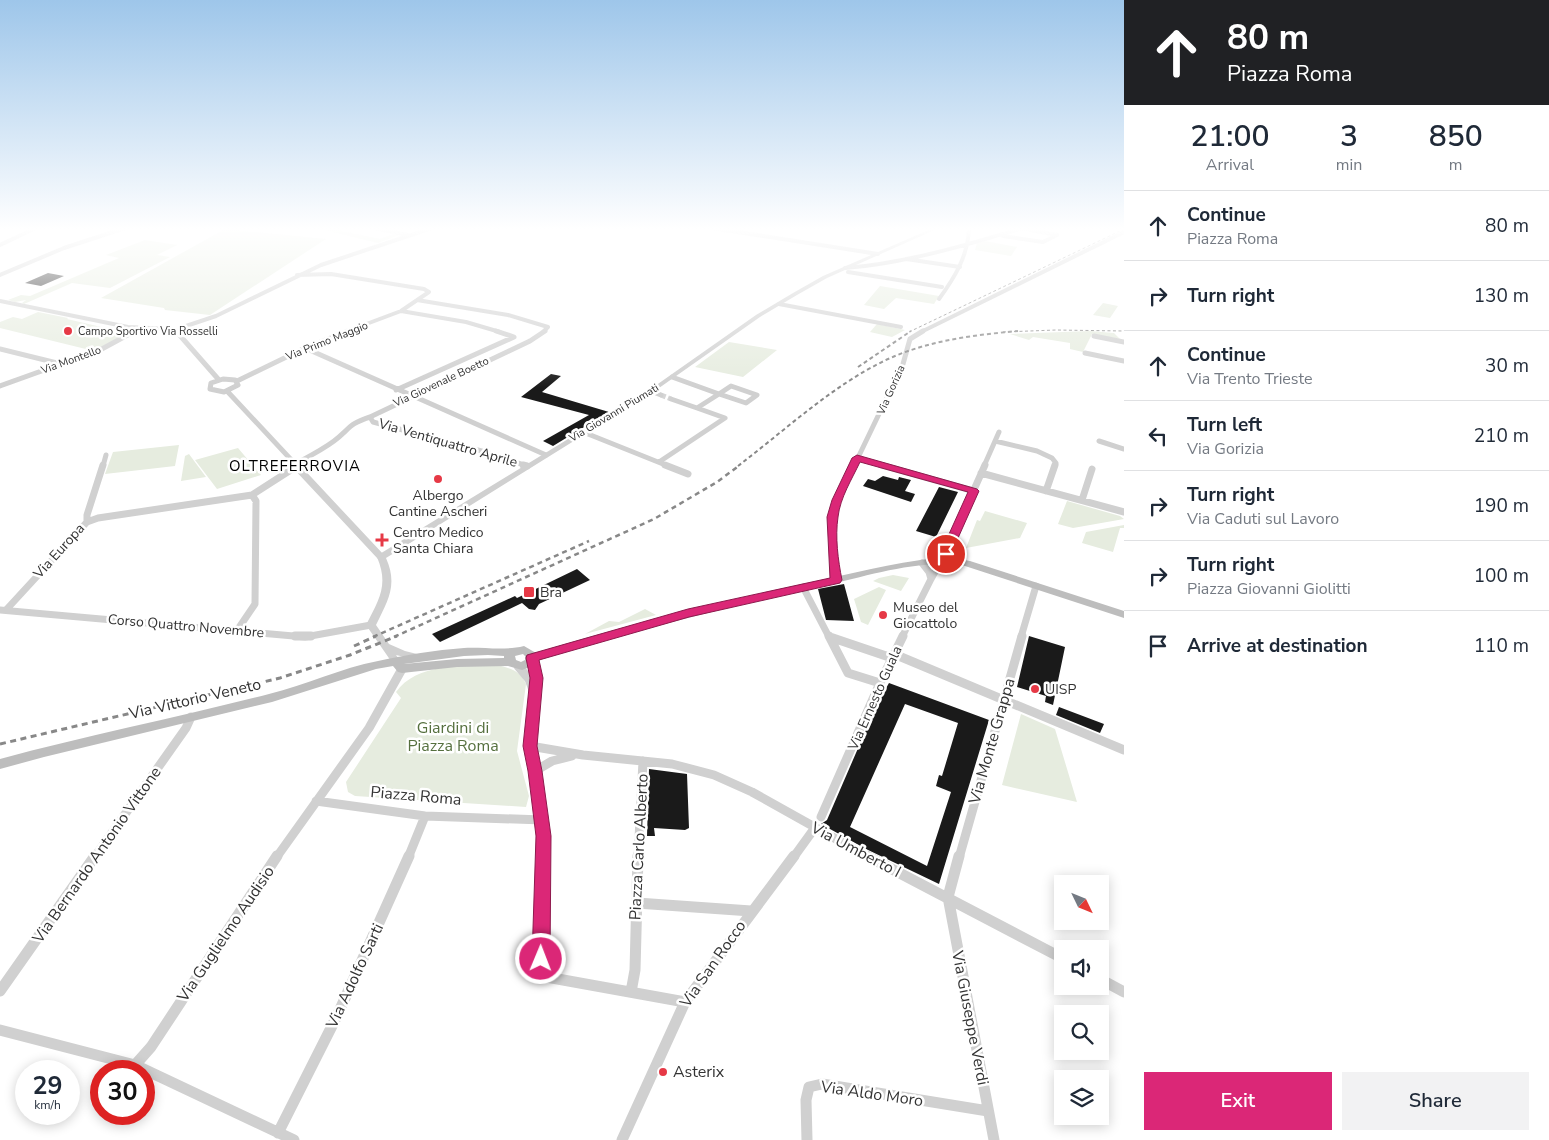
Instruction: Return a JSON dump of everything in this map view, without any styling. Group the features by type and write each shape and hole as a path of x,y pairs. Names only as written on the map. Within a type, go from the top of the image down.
{"main road":[{"path":"513,660 517,650 530,656 688,613 836,580 942,560 966,563 1124,615"},
{"path":"399,666 419,657 488,651 525,665 530,656"},
{"path":"399,666 513,660"},
{"name":"Via Vittorio Veneto","path":"0,764 272,698 375,665 399,666"}],"street":[{"path":"0,301 139,328 178,330 216,316 285,281"},
{"path":"375,281 428,290 429,292 417,300"},
{"name":"Via Giovanni Piumati","path":"381,556 651,391 779,304 817,281"},
{"path":"910,281 942,287"},
{"path":"939,299 953,281"},
{"name":"Via Gorizia","path":"836,580 833,565 832,517 837,500 875,426 903,364 910,339 1026,281"},
{"name":"Via Primo Maggio","path":"237,381 305,348 401,311 417,300"},
{"name":"Via Giovenale Boetto","path":"252,495 334,441 346,428 357,421 370,418 410,396 530,341 548,327 543,324 503,315 417,300"},
{"path":"779,304 901,327"},
{"path":"396,390 514,337 466,322 401,311"},
{"path":"182,337 186,330 198,323"},
{"name":"Via Montello","path":"0,386 109,346 139,328"},
{"path":"178,330 219,380"},
{"path":"1094,336 1124,342"},
{"path":"305,348 546,455"},
{"path":"0,349 61,364"},
{"path":"1085,353 1124,361"},
{"path":"672,377 719,394 746,403 757,395 731,386 719,394 697,408"},
{"path":"232,379 237,381 238,385 236,387 227,391 215,392 210,389 211,383 219,380 232,379"},
{"path":"227,391 381,556 387,566 389,583 371,625 399,666 394,687 351,755 316,801"},
{"path":"651,391 661,395"},
{"path":"659,462 724,418 671,399"},
{"name":"Via Ventiquattro Aprile","path":"370,418 373,422 489,453 527,466"},
{"path":"583,432 688,474"},
{"name":"Via Ernesto Guala","path":"821,817 893,656 942,560 1000,432"},
{"path":"995,441 1039,452 1054,460 1056,463 1046,490"},
{"path":"1099,441 1124,449"},
{"name":"Via Europa","path":"3,610 87,522 87,515 106,454"},
{"path":"857,458 974,491"},
{"path":"1082,500 1092,469"},
{"path":"981,473 1123,511"},
{"path":"87,522 98,518 252,495 256,501 255,604 236,632"},
{"path":"922,563 929,572 931,579"},
{"name":"Via Monte Grappa","path":"948,897 1036,586"},
{"path":"803,588 848,673 880,684"},
{"name":"Corso Quattro Novembre","path":"3,610 236,632 315,637 371,625"},
{"path":"830,637 893,656 1004,699 1124,750"},
{"path":"386,645 403,654 419,657"},
{"path":"530,656 536,678 530,746 542,820 541,976 685,1002"},
{"path":"513,660 529,679 534,693"},
{"name":"Via Bernardo Antonio Vittone","path":"0,991 186,728 191,717"},
{"name":"Piazza Carlo Alberto","path":"530,746 585,755 643,761 635,970 631,992"},
{"name":"Piazza Carlo Alberto","path":"535,771 562,756 585,755"},
{"name":"Via Umberto I","path":"643,761 694,769 711,774 752,793 873,860 948,897 1054,954"},
{"name":"Piazza Roma","path":"316,801 426,816 542,820"},
{"name":"Via Guglielmo Audisio","path":"139,1060 151,1047 316,801"},
{"name":"Via Adolfo Sarti","path":"278,1133 352,983 426,816"},
{"name":"Via San Rocco","path":"622,1140 685,1002 814,828"},
{"name":"Via Giuseppe Verdi","path":"948,897 994,1140"},
{"path":"637,903 751,911"},
{"path":"1109,984 1124,992"},
{"path":"0,1030 115,1060"},
{"path":"155,1075 294,1140"},
{"name":"Via Aldo Moro","path":"807,1140 806,1100 809,1087 822,1084 988,1111"}],"green space":[{"path":"65,281 123,281 110,288 72,283 24,304 22,303 26,300 15,302 8,300 21,295 30,296"},
{"path":"131,281 262,281 210,315 165,310 164,308 101,298"},
{"path":"880,286 939,296 934,304 896,298 884,309 864,305"},
{"path":"1103,303 1118,306 1110,318 1093,315"},
{"name":"Campo Sportivo Via Rosselli","path":"38,312 127,333 94,351 0,328 0,322 13,317 22,319"},
{"path":"877,324 905,330 892,337 870,332"},
{"path":"1090,331 1114,333 1120,339 1092,334 1083,352 1070,349 1070,343 1033,337 1029,340 1010,334"},
{"path":"729,342 777,350 743,377 695,367"},
{"path":"179,445 175,466 105,474 113,452"},
{"path":"238,448 261,475 217,489 195,460"},
{"path":"189,454 206,477 181,481 185,456"},
{"path":"1067,501 1120,516 1124,519 1073,528 1058,524"},
{"path":"985,511 1027,523 1020,538 966,548 977,520 980,521"},
{"path":"1124,525 1124,528 1120,528 1113,552 1082,543 1086,532"},
{"path":"893,575 909,578 901,591 873,581 879,578"},
{"path":"879,587 886,590 868,625 861,622 854,599"},
{"path":"645,609 656,615 585,634 609,621 619,622"},
{"name":"Giardini di Piazza Roma","path":"492,664 516,672 526,684 517,751 529,796 526,807 355,796 348,792 346,782 401,698 396,692 405,683 415,676 439,668"},
{"path":"1021,714 1055,729 1077,802 1002,785"}],"building":[{"path":"29,281 52,281 41,286 25,283"},
{"path":"551,374 561,376 542,392 609,412 553,446 543,441 589,415 521,397"},
{"path":"883,476 898,480 899,477 911,480 905,491 915,494 911,502 863,486 868,479 875,481"},
{"path":"939,487 958,492 936,537 916,531"},
{"path":"577,569 590,580 539,604 535,610 529,609 522,603 440,642 432,634 515,596 517,598"},
{"path":"844,584 854,621 826,620 818,589"},
{"path":"1029,636 1065,647 1053,705 1045,702 1046,696 1017,687"},
{"path":"889,683 989,720 939,884 866,849 821,824 827,820 878,702","holes":["905,704 958,723 942,776 939,775 936,786 951,792 927,866 850,827"]},
{"path":"1059,707 1104,724 1100,733 1056,715"},
{"path":"649,769 687,774 689,828 685,830 654,828 655,836 647,836"}],"tunnel":[{"path":"661,395 671,399"}],"railway":[{"path":"911,331 1015,281"},
{"path":"858,367 911,331"},
{"path":"1013,332 1018,331"},
{"path":"1013,332 1124,331"},
{"path":"1003,332 1013,332"},
{"path":"738,466 827,396 884,361 916,348 949,340 1013,332"},
{"path":"394,637 654,519 717,482 740,465"},
{"path":"373,637 589,541"},
{"path":"354,646 376,636"},
{"path":"0,744 280,678 350,655 397,636"}],"place":[{"name":"Campo Sportivo Via Rosselli","path":"68,331"},
{"name":"Albergo Cantine Ascheri","path":"438,479"},
{"name":"Centro Medico Santa Chiara","path":"382,540"},
{"name":"Bra","path":"529,592"},
{"name":"Museo del Giocattolo","path":"883,615"},
{"name":"UISP","path":"1035,689"},
{"name":"Asterix","path":"663,1072"}],"district":[{"name":"OLTREFERROVIA","path":"295,466"}],"route":[{"path":"541,959 544,836 530,746 536,678 532,658 688,613 836,580 833,565 832,517 837,500 857,458 974,491 946,554"}]}
